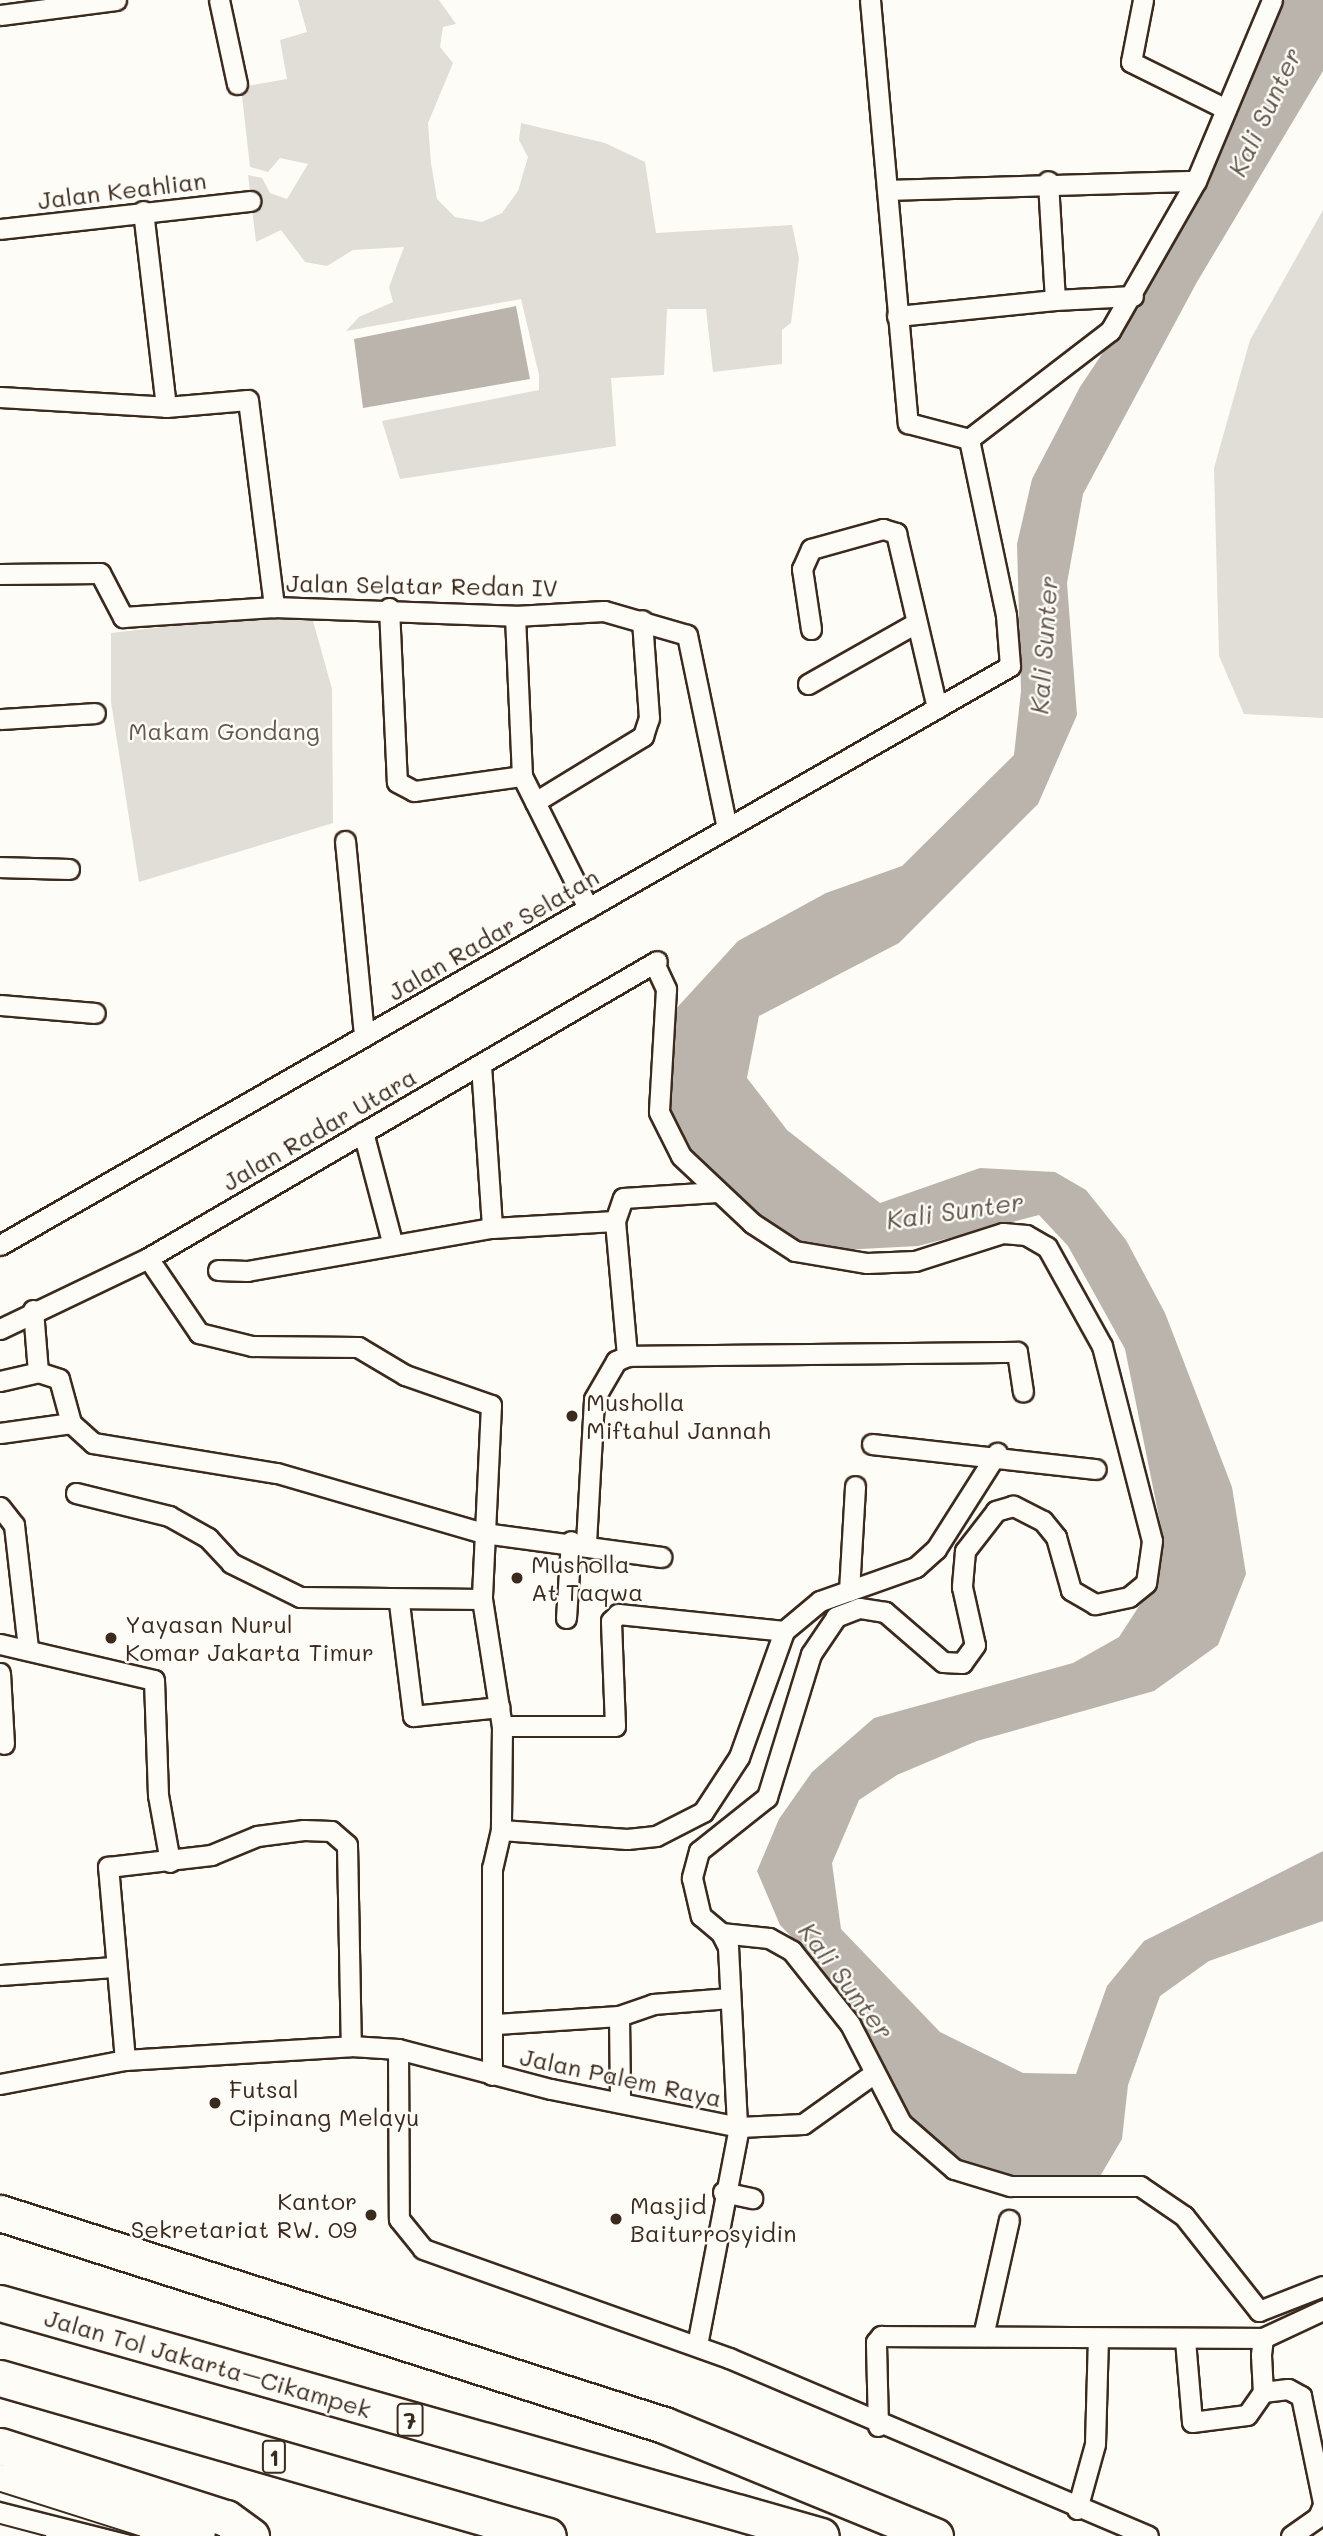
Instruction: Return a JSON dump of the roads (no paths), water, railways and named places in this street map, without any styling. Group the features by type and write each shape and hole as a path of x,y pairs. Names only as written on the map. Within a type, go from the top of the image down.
{"highway":[{"path":"0,2213 664,2426 935,2536"},
{"name":"Jalan Tol Jakarta–Cikampek","path":"0,2303 821,2536"},
{"name":"1","path":"0,2378 548,2536"},
{"path":"7,2452 226,2518 250,2536"},
{"path":"0,2482 214,2536"}],"street":[{"path":"0,15 116,0"},
{"path":"219,0 237,84"},
{"path":"870,0 909,426 969,439 1097,343 1133,296 1196,181 1272,0"},
{"path":"1143,0 1131,62 1226,109"},
{"path":"887,190 1048,181 1196,181"},
{"path":"1048,181 1055,300"},
{"name":"Jalan Keahlian","path":"0,229 250,201"},
{"path":"0,397 166,407 143,211"},
{"path":"897,316 1055,300 1133,296"},
{"name":"Jalan Selatar Redan IV","path":"166,407 248,400 274,607 389,608 515,616 604,611 642,620 692,641 727,828"},
{"name":"Jalan Radar Selatan","path":"0,1245 1010,666 1006,615 969,439"},
{"path":"811,629 804,558 824,543 883,529 901,542 916,623 937,708"},
{"path":"0,574 100,573 123,617 274,607"},
{"path":"389,608 397,782 414,791 522,776"},
{"path":"515,616 522,776 588,908"},
{"path":"534,802 643,736 649,718 642,620"},
{"path":"808,684 916,623"},
{"path":"0,719 95,713"},
{"path":"345,841 364,1036"},
{"path":"0,867 69,869"},
{"name":"Jalan Radar Utara","path":"0,1329 33,1310 148,1258 656,962 666,1003 657,1075 659,1112 681,1156 718,1192"},
{"path":"0,1005 95,1013"},
{"path":"481,1065 492,1228"},
{"path":"363,1132 392,1242"},
{"path":"627,1356 615,1221 622,1198 718,1192 752,1223 806,1255 908,1262 1003,1233 1026,1235 1046,1247 1102,1346 1152,1541 1146,1583 1129,1597 1095,1604 1071,1590 1056,1537 1043,1521 1013,1506 996,1511 965,1551 962,1587 975,1645 962,1663 943,1662 885,1612 859,1608 836,1617 811,1654 767,1797 699,1851 694,1895 701,1916 721,1933 728,1947 738,2127 723,2192 697,2345"},
{"path":"218,1270 247,1271 392,1242 492,1228 615,1221"},
{"path":"148,1258 199,1334 252,1346 358,1347 405,1375 489,1402 482,1599 501,1716 501,1830 492,1868 496,2024 492,2075"},
{"path":"33,1310 38,1372"},
{"path":"566,1618 578,1542 594,1399 616,1361 627,1356 1017,1352 1023,1392"},
{"path":"0,1381 38,1372 58,1379 71,1423 93,1443 277,1473 484,1533 578,1542 661,1557"},
{"path":"0,1433 71,1423"},
{"path":"872,1444 998,1453 1096,1469"},
{"path":"501,1830 627,1839 656,1836 703,1812 739,1757 784,1631 803,1611 916,1567 936,1549 998,1453"},
{"path":"849,1591 855,1486"},
{"path":"76,1493 169,1516 208,1538 230,1563 293,1595 399,1603 482,1599"},
{"path":"0,1507 7,1531 28,1647"},
{"path":"399,1603 414,1716 501,1716 615,1726 611,1621 618,1614 784,1631"},
{"path":"0,1644 28,1647 154,1680 158,1795 170,1862"},
{"path":"0,1673 4,1744"},
{"path":"125,2060 107,1867 170,1862 211,1855 275,1832 342,1836 351,2046"},
{"path":"721,1933 769,1938 792,1951 849,2024 873,2074 915,2138 954,2169 1010,2186 1140,2186 1184,2216 1259,2311 1323,2286"},
{"path":"0,1975 115,1967"},
{"path":"496,2024 619,2015 653,2004 730,1998"},
{"path":"619,2015 620,2102"},
{"name":"Jalan Palem Raya","path":"0,2084 125,2060 351,2046 398,2049 492,2075 738,2127 803,2124 873,2074"},
{"path":"398,2049 397,2185 407,2233 423,2249 697,2345 878,2426 954,2452 1077,2509 1148,2536"},
{"path":"723,2192 752,2198"},
{"path":"983,2336 1009,2220"},
{"path":"878,2426 877,2338 1262,2338 1323,2311"},
{"path":"1077,2509 1095,2444 1098,2338"},
{"path":"1185,2340 1192,2422 1247,2415 1263,2392 1262,2338"},
{"path":"1263,2392 1288,2389 1301,2396 1323,2503 1318,2517 1291,2536"}],"water":[{"name":"Kali Sunter","path":"1281,0 1323,0 1323,71 1197,282 1083,494 1067,583 1077,715 1038,804 899,943 759,1016 747,1078 787,1130 880,1203 980,1168 1055,1172 1086,1190 1126,1240 1165,1313 1232,1487 1246,1574 1218,1645 1154,1691 977,1741 897,1775 859,1800 832,1863 841,1929 940,2032 1023,2073 1076,2074 1107,1986 1144,1941 1323,1851 1323,1921 1209,1961 1160,1996 1128,2085 1122,2139 1099,2178 1034,2186 963,2166 921,2137 822,1968 780,1925 757,1871 779,1819 812,1772 874,1718 1073,1663 1119,1637 1149,1591 1161,1527 1125,1349 1068,1246 1039,1215 918,1246 803,1252 691,1163 661,1088 673,1012 738,941 826,893 902,866 1014,755 1021,691 1017,544 1032,479 1080,387 1154,276 1222,144"},
{"path":"516,306 530,379 363,408 354,339"}],"tram line":[{"path":"0,2492 139,2536"},
{"path":"0,2524 45,2536"}],"place":[{"name":"Musholla Miftahul Jannah","path":"572,1416"},
{"name":"Musholla At Taqwa","path":"517,1578"},
{"name":"Yayasan Nurul Komar Jakarta Timur","path":"111,1638"},
{"name":"Futsal Cipinang Melayu","path":"215,2103"},
{"name":"Kantor Sekretariat RW. 09","path":"371,2215"},
{"name":"Masjid Baiturrosyidin","path":"616,2219"}],"park label":[{"name":"Makam Gondang","path":"224,731"}]}
